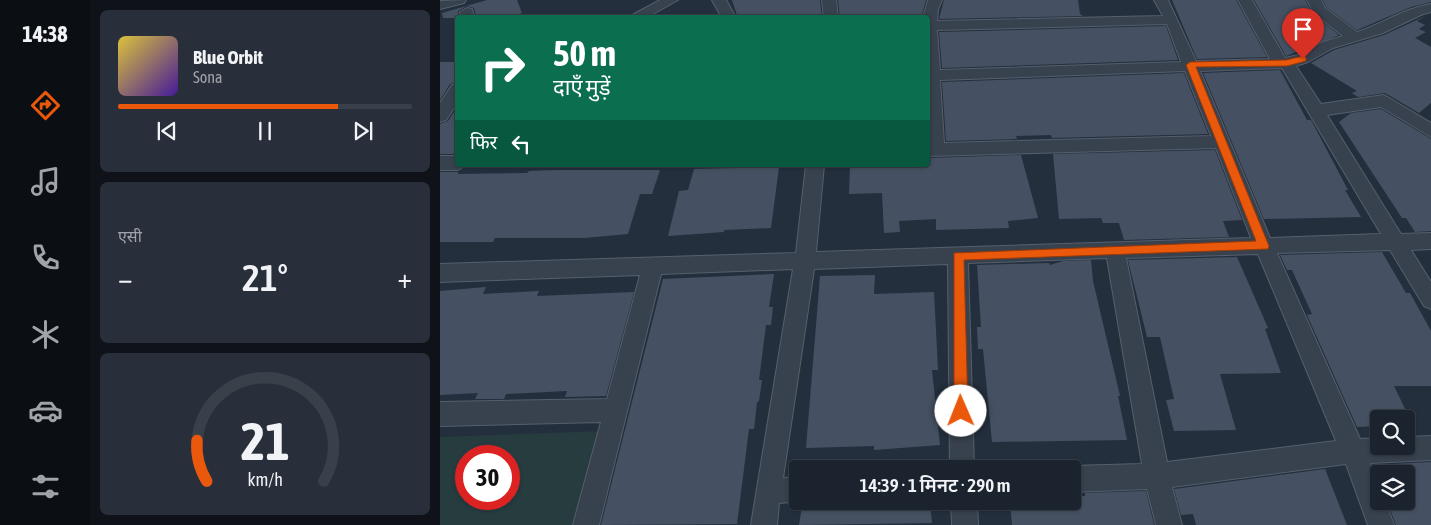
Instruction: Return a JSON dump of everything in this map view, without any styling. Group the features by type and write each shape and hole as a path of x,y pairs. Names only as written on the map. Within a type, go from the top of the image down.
{"street":[{"path":"440,5 459,0"},
{"path":"640,15 671,0"},
{"path":"719,0 727,15"},
{"path":"829,0 831,15"},
{"path":"935,0 931,9 930,26 932,150 1222,142"},
{"path":"1160,0 1172,20 1264,246 1353,451 1380,525"},
{"path":"1244,0 1283,63 1316,111 1431,300"},
{"path":"1314,0 1319,10 1353,36"},
{"path":"1404,0 1425,9"},
{"path":"931,71 1283,63 1303,59 1328,45 1378,30 1425,9"},
{"path":"930,26 1172,20"},
{"path":"440,116 455,94"},
{"path":"1316,111 1358,102 1384,101 1431,131"},
{"path":"440,163 455,163"},
{"path":"764,525 805,260 814,167"},
{"path":"440,273 1431,241"},
{"path":"1115,250 1157,476 1168,525"},
{"path":"958,256 962,460"},
{"path":"586,525 653,265"},
{"path":"440,414 616,410"},
{"path":"1081,479 1157,476 1353,451 1431,448"},
{"path":"768,491 789,490"},
{"path":"965,510 966,525"}],"green space":[{"path":"604,431 576,525 440,525 440,437"}],"building":[{"path":"487,0 517,0 522,13 516,15 476,15 474,8 467,6 458,11 459,15 455,15 455,18 443,18 442,13"},
{"path":"732,0 820,0 822,15 737,15"},
{"path":"838,0 926,0 922,15 840,15"},
{"path":"944,0 1078,0 1080,14 1083,16 939,19"},
{"path":"1172,0 1236,0 1267,57 1197,59"},
{"path":"1254,0 1305,0 1313,14 1339,35 1286,56"},
{"path":"1323,0 1431,0 1431,2 1411,7 1357,30 1326,7"},
{"path":"1428,15 1417,21 1425,25 1419,29 1426,32 1415,38 1431,47 1431,103 1419,113 1385,93 1358,97 1352,93 1357,91 1311,63 1334,50 1384,35"},
{"path":"1166,26 1178,60 942,68 939,32"},
{"path":"440,62 455,62 455,83 450,84 440,100"},
{"path":"1280,70 1307,120 1311,120 1348,190 1345,190 1361,217 1264,219 1203,73"},
{"path":"1184,73 1208,134 1052,138 1051,135 1016,136 1017,139 946,141 942,82"},
{"path":"1381,109 1431,139 1431,231 1415,232 1406,218 1402,218 1339,122 1351,113"},
{"path":"455,110 455,154 440,154 440,124 448,121"},
{"path":"1215,150 1242,220 1223,221 1229,237 1124,240 1119,223 1103,223 1101,218 1059,219 1053,154"},
{"path":"1021,155 1038,218 1008,221 1009,228 936,230 936,219 899,221 900,232 884,233 882,193 849,194 850,167 930,167 930,158"},
{"path":"779,167 771,228 724,230 724,232 668,236 679,191 688,190 694,169"},
{"path":"660,170 652,194 640,194 628,234 584,238 495,238 493,242 440,242 440,172 458,172 458,174 527,173 529,171"},
{"path":"1382,252 1406,293 1410,293 1431,331 1431,386 1394,386 1406,410 1370,410 1370,426 1357,427 1307,315 1312,314 1292,270 1287,270 1280,255"},
{"path":"1237,257 1268,328 1265,329 1281,373 1220,374 1236,430 1174,431 1166,400 1174,399 1160,337 1147,337 1128,260"},
{"path":"1091,260 1093,281 1120,396 1118,396 1127,440 992,442 983,349 978,349 977,327 981,327 977,265 1049,263 1050,265 1063,261"},
{"path":"774,274 769,307 773,307 771,325 766,325 759,380 762,380 759,401 757,402 754,429 749,429 737,524 601,525 663,279"},
{"path":"875,275 874,294 934,292 938,370 932,370 940,445 874,450 874,446 806,448 820,276"},
{"path":"486,287 483,294 539,291 537,296 634,292 606,396 565,397 567,391 506,394 504,399 475,399 478,393 440,395 440,291"},
{"path":"1431,462 1431,525 1396,525 1390,510 1415,510 1415,465 1373,465"},
{"path":"1325,469 1347,525 1196,525 1193,514 1181,515 1174,489"},
{"path":"1146,491 1154,525 1012,525 1011,510 1081,510 1081,496 1085,496 1085,493"},
{"path":"802,510 931,510 932,523 799,525"}],"route":[{"path":"961,411 958,256 1264,246 1190,65 1287,63 1303,59"}]}
